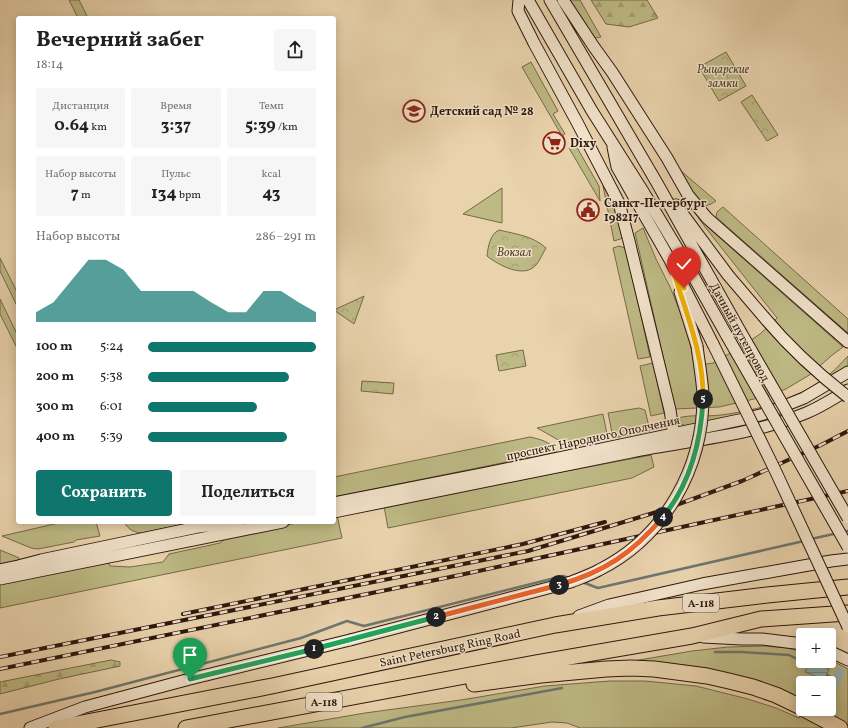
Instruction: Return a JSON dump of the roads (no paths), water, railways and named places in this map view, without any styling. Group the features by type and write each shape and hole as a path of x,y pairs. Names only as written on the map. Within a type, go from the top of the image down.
{"highway":[{"name":"Saint Petersburg Ring Road","path":"56,728 272,686 555,625 658,608 848,587"},
{"name":"А-118","path":"186,728 535,663 692,636 761,619 848,613"},
{"path":"405,687 472,684 541,675 630,668 675,671 729,681 776,695 796,705"},
{"path":"817,716 840,728"}],"main road":[{"path":"519,0 518,11 619,203 630,241 669,407 674,439"},
{"name":"Дачный путепровод","path":"528,0 592,111 611,139 686,263 762,399 848,547"},
{"name":"Дачный путепровод","path":"550,0 848,518"},
{"path":"563,0 667,158 688,195 707,218 848,342"},
{"path":"611,139 617,167 670,260 742,402 848,627"},
{"path":"657,184 671,198 728,274 775,331 793,350 848,397"},
{"path":"30,728 85,707 550,588 599,570 626,553 638,544 667,512 684,485 699,439 703,394 697,346 670,260"},
{"name":"проспект Народного Ополчения","path":"336,512 674,439 764,414 804,398 848,372"},
{"name":"проспект Народного Ополчения","path":"336,503 482,474 612,446 745,432 781,423 807,413 848,390"},
{"path":"0,570 184,530 224,524"},
{"path":"0,579 273,524"},
{"path":"555,625 609,605 702,584 848,559"},
{"path":"692,636 762,639 796,643"},
{"path":"836,654 848,660"}],"water":[{"path":"807,668 829,669 826,676 815,676 805,672"}],"waterway":[{"path":"842,532 848,531"},
{"path":"811,539 838,533"},
{"path":"582,582 598,588 804,541"},
{"path":"0,714 95,692 301,638 347,621 364,626 563,576 569,578"},
{"path":"715,652 789,655 796,658"},
{"path":"836,681 840,672"},
{"path":"827,675 837,680"},
{"path":"362,728 405,717 562,688"}],"railway":[{"path":"0,657 528,551 660,511 742,481 848,431"},
{"path":"0,669 460,575 848,491"},
{"path":"183,614 523,544 605,522"}],"place":[{"name":"Детский сад № 28","path":"414,111"},
{"name":"Dixy","path":"554,143"},
{"name":"Санкт-Петербург 198217","path":"588,210"}],"park label":[{"name":"Рыцарские замки","path":"723,76"},
{"name":"Вокзал","path":"514,252"}]}
